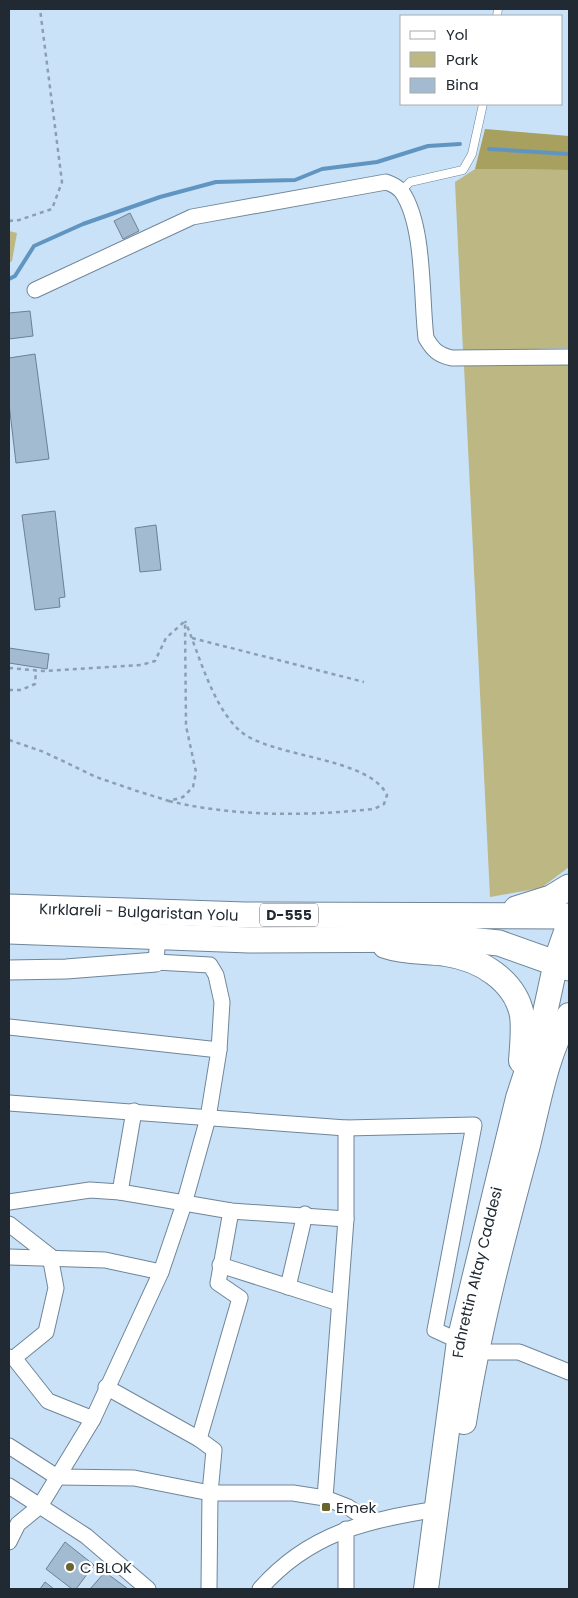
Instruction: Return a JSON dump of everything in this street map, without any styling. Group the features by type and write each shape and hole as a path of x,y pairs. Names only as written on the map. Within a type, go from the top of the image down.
{"highway":[{"path":"491,917 551,898 569,887"},
{"name":"Kırklareli - Bulgaristan Yolu","path":"9,907 245,915 569,916"},
{"path":"562,965 569,925"},
{"name":"Kırklareli - Bulgaristan Yolu","path":"9,931 158,935 249,940 459,939 499,942 562,965"}],"main road":[{"path":"362,940 399,951 445,954 467,959 501,979 512,991 522,1016 527,1101"},
{"name":"Fahrettin Altay Caddesi","path":"426,1589 464,1348 527,1101 543,1022 562,965"},
{"name":"Fahrettin Altay Caddesi","path":"527,1101 569,1015"},
{"path":"527,1101 569,1042"},
{"name":"Fahrettin Altay Caddesi","path":"437,1589 464,1348"}],"street":[{"path":"35,290 192,217 386,182 401,191 413,222 419,250 426,338 433,349 440,355 452,358 569,357"},
{"path":"156,962 158,935"},
{"path":"9,970 66,969 156,962 210,965 216,975 222,1002 218,1050 208,1118 184,1204 161,1272 106,1387 93,1419 40,1506 18,1524 9,1542"},
{"path":"9,1027 218,1050"},
{"path":"9,1102 346,1128 474,1125 435,1330 464,1348 519,1352 569,1372"},
{"path":"120,1192 134,1111"},
{"path":"325,1498 346,1218 346,1128"},
{"path":"9,1202 90,1190 120,1192 231,1211 305,1214 346,1218"},
{"path":"199,1439 240,1298 218,1283 231,1211"},
{"path":"288,1287 305,1214"},
{"path":"9,1224 50,1256 56,1288 46,1332 11,1358 48,1400 93,1419"},
{"path":"9,1256 50,1256 105,1260 161,1272"},
{"path":"220,1265 339,1304"},
{"path":"106,1387 199,1439 214,1450 210,1493 209,1589"},
{"path":"9,1446 57,1477 134,1478 210,1493 293,1493 325,1498 348,1508 369,1521"},
{"path":"9,1486 86,1536 148,1589"},
{"path":"266,1586 298,1554 346,1529 369,1521 438,1509"},
{"path":"346,1529 346,1589"}],"lane":[{"path":"401,191 410,182 463,170 472,154 483,105"}],"path":[{"path":"9,221 20,220 52,209 62,182 40,9"},
{"path":"9,740 44,752 96,777 169,801 206,809 266,814 374,809 384,804 387,795 382,786 375,780 323,759 255,740 240,731 226,715 215,694 185,620"},
{"path":"9,668 36,671 141,665 155,661 166,638 185,620"},
{"path":"169,801 183,797 193,787 196,772 186,726 185,620"},
{"path":"192,638 364,682"},
{"path":"9,690 21,690 34,684 36,671"}],"green space":[{"path":"475,169 569,170 569,348 463,351 455,182"},
{"path":"9,231 17,233 12,261 9,263"},
{"path":"569,364 569,867 541,888 490,897 464,366"}],"shaded area":[{"path":"485,129 569,136 569,170 475,169"}],"building":[{"path":"130,213 139,231 123,239 114,221"},
{"path":"30,311 33,336 9,339 9,313"},
{"path":"35,354 49,459 16,463 9,404 9,358"},
{"path":"55,511 65,597 59,598 60,607 35,610 22,515"},
{"path":"156,525 161,570 140,572 135,528"},
{"path":"9,648 49,654 47,669 9,663"},
{"name":"C BLOK","path":"65,1542 94,1565 76,1589 72,1589 46,1569"},
{"path":"105,1572 128,1589 90,1589"},
{"path":"45,1582 54,1589 40,1589"}],"waterway":[{"path":"9,279 15,276 34,246 83,224 160,197 216,182 295,180 322,169 377,162 428,146 460,144"},
{"path":"489,149 569,154"}],"place":[{"name":"Emek","path":"326,1507"},
{"name":"C BLOK","path":"70,1567"}]}
